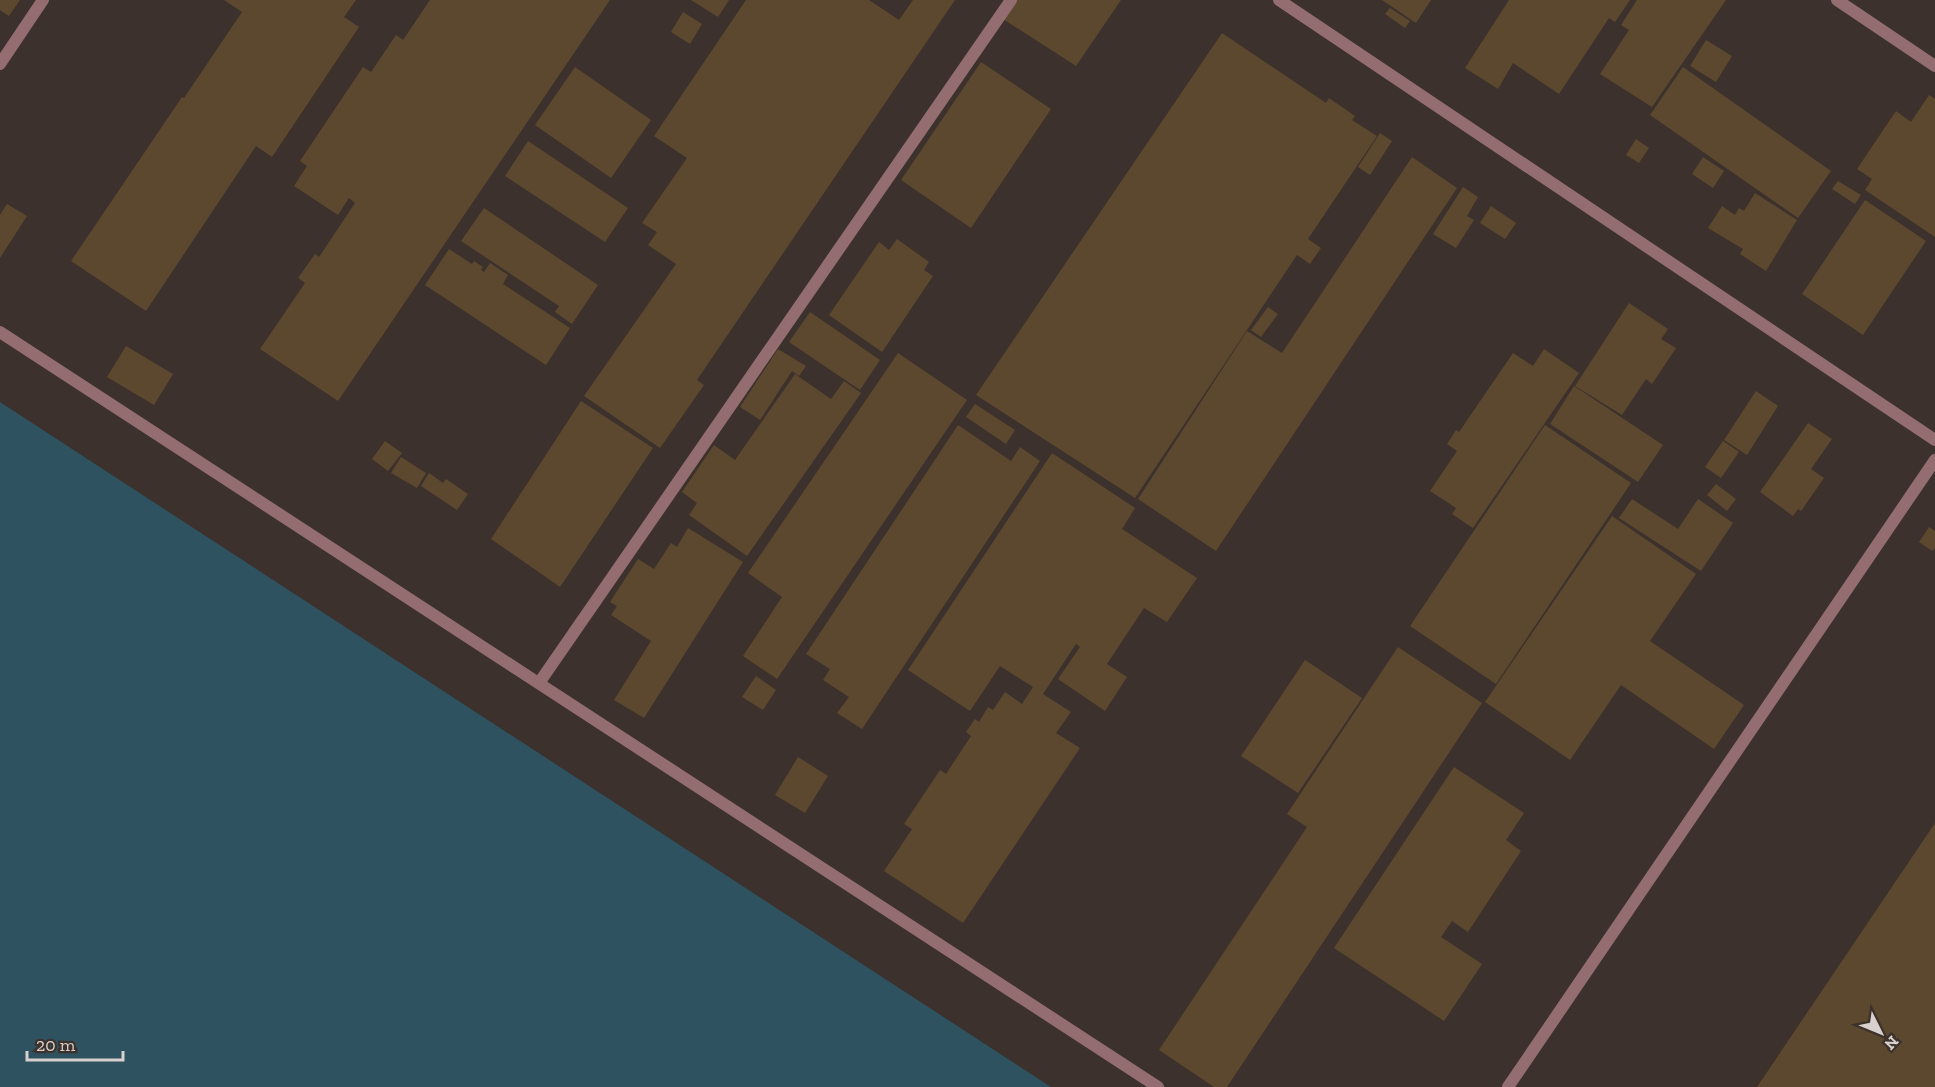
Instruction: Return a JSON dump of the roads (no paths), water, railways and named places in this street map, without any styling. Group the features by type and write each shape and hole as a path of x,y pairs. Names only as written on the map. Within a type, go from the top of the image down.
{"street":[{"path":"0,64 43,0"},
{"path":"539,683 1011,0"},
{"path":"1279,0 1935,440"},
{"path":"1837,0 1935,66"},
{"path":"0,332 1158,1087"},
{"path":"1508,1087 1935,460"}],"water":[{"path":"0,402 1051,1087 0,1087"}]}
